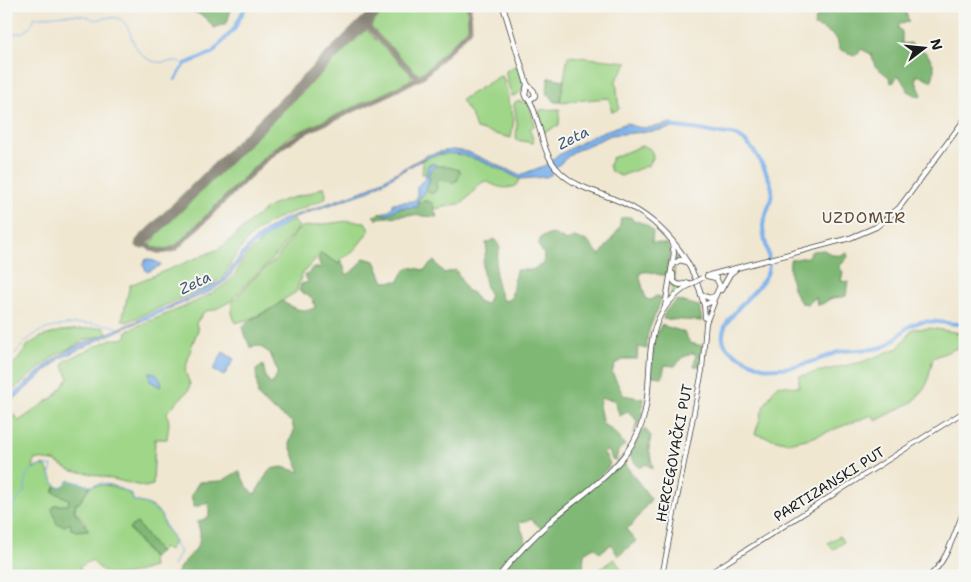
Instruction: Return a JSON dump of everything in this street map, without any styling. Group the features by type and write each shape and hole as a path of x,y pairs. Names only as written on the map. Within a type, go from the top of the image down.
{"main road":[{"path":"503,6 527,84 528,90 525,96 531,99"},
{"path":"528,90 534,92 531,99 548,156 561,173 577,185 634,208 652,221 681,251 698,286 704,306"},
{"path":"499,576 530,540 610,471 631,447 644,416 651,343 656,325 665,308 680,292 705,277 855,237 882,224 902,204 965,119"},
{"path":"665,308 674,253 672,240"},
{"path":"674,253 681,251"},
{"path":"681,251 674,263 673,278 675,283 681,285 693,283"},
{"path":"674,263 681,260 687,262"},
{"path":"704,306 714,303 730,274 745,265"},
{"path":"704,306 712,302 720,287 720,283 715,278 705,277"},
{"path":"701,294 709,298 716,296"}],"street":[{"path":"706,323 714,303"},
{"path":"704,306 706,323"},
{"name":"HERCEGOVAČKI PUT","path":"662,576 701,374 706,323"},
{"name":"PARTIZANSKI PUT","path":"705,576 965,411"},
{"path":"929,576 942,561 965,509"}],"green space":[{"path":"182,6 232,6 227,23 214,28 203,17 181,9"},
{"path":"389,6 467,6 469,23 467,30 444,55 418,74 371,28 372,23"},
{"path":"827,6 898,6 903,9 909,22 900,23 898,27 902,32 902,44 911,43 916,51 922,49 929,56 934,68 931,81 922,76 916,76 916,81 922,95 920,97 908,91 900,77 897,76 894,82 891,83 889,77 875,66 871,54 861,49 858,54 854,55 839,49 834,36 814,26 818,14"},
{"path":"366,30 411,74 412,79 292,135 269,152 176,245 166,249 151,247 150,244 155,239 156,234"},
{"path":"568,56 628,62 616,80 619,109 612,112 609,98 560,102"},
{"path":"515,66 519,67 523,88 518,94 513,96 511,95 506,71"},
{"path":"500,76 503,77 508,103 514,119 511,138 476,129 472,117 461,100"},
{"path":"549,77 564,80 560,102 555,102 549,94 546,94"},
{"path":"519,101 529,104 535,125 530,129 534,143 516,140 517,122 514,105 515,102"},
{"path":"560,109 559,125 543,133 537,117 540,110"},
{"path":"641,146 650,149 652,153 653,158 649,165 621,176 611,172 609,165 612,158"},
{"path":"454,153 474,158 520,179 516,186 508,188 486,181 481,183 463,203 435,209 432,203 427,201 417,202 426,190 433,194 437,189 436,182 438,180 454,182 458,180 460,170 436,166 435,164 429,164 426,174 422,174 423,164 420,161 433,155"},
{"path":"436,166 460,170 460,174 454,182 438,180 436,182 437,188 433,194 426,190 430,178 428,178 429,171"},
{"path":"324,186 325,199 280,217 261,228 249,238 235,256 224,276 213,284 127,322 122,320 130,285 219,249 276,203 313,192"},
{"path":"427,201 432,203 437,217 408,215 378,218 377,220 373,216 382,213 386,214 399,208 415,207 418,205 417,202"},
{"path":"631,217 633,221 647,225 653,232 652,242 667,244 671,250 666,275 648,272 640,273 646,299 651,300 656,296 661,297 649,329 647,349 638,347 637,359 626,359 616,363 612,372 623,395 644,399 642,414 634,434 637,421 628,411 620,416 614,400 601,398 599,406 603,424 613,431 625,445 618,451 616,461 612,460 610,453 603,451 610,464 590,487 621,459 651,499 632,525 626,529 636,541 618,556 611,544 600,553 594,547 584,553 583,569 575,576 175,576 198,545 200,531 197,522 209,517 209,503 194,507 191,495 199,482 222,481 239,471 246,485 255,494 270,469 282,467 300,472 289,443 294,431 292,422 271,408 258,396 256,370 263,365 266,378 271,385 277,375 277,370 270,353 259,346 250,347 242,327 282,301 297,309 315,308 312,299 299,291 301,284 309,282 304,276 312,268 321,268 318,260 321,253 339,264 341,260 347,275 357,268 364,258 375,261 384,282 399,281 409,267 424,270 434,261 444,273 456,270 466,290 473,293 479,303 486,304 490,295 483,272 486,243 495,239 500,248 496,262 496,274 503,301 511,299 516,270 532,270 543,264 544,254 538,245 541,237 553,234 567,241 574,237 587,241 600,255 619,229 621,218","holes":["531,519 542,529 527,544 519,523"]},
{"path":"293,220 299,227 267,265 231,301 214,310 205,311 196,323 198,330 185,371 190,384 189,390 167,412 169,423 167,439 155,439 153,485 145,487 72,471 54,461 35,459 33,468 45,465 56,486 54,492 69,499 68,506 55,505 70,523 71,529 86,523 75,511 76,503 79,503 90,486 112,486 131,494 134,501 149,505 159,512 164,526 173,538 173,544 168,551 164,547 159,552 137,523 129,528 152,559 153,567 128,574 115,575 103,571 92,560 79,567 86,576 6,576 6,409 8,408 19,421 56,395 69,378 63,366 65,361 111,339 122,339 127,336 126,332 133,328 195,302 218,290 233,278 243,261 255,247 273,232"},
{"path":"348,221 365,222 370,230 352,253 341,259 339,264 321,253 302,274 296,292 275,307 250,319 235,323 232,303 252,280 276,259 297,231 302,227"},
{"path":"824,250 835,255 847,253 848,257 839,267 843,272 841,281 848,282 846,296 833,298 819,305 817,305 816,297 809,304 801,303 791,283 790,260 807,257 812,251"},
{"path":"680,252 675,267 675,283 688,284 670,301 676,256"},
{"path":"676,300 699,306 702,321 663,319 665,312"},
{"path":"661,325 684,332 690,343 703,346 701,366 694,366 696,355 693,353 684,357 675,366 665,365 662,377 652,376 653,344"},
{"path":"104,327 108,334 85,340 54,356 6,396 7,370 20,357 28,345 41,337 61,331"},
{"path":"931,328 965,334 965,348 957,348 933,358 927,384 914,401 876,421 872,415 811,438 788,443 755,434 764,406 777,385 799,387 799,376 862,362 898,348 913,329"},
{"path":"644,428 651,436 649,448 653,469 646,464 640,468 629,456"},
{"path":"69,480 90,486 79,503 76,503 74,511 89,530 76,531 71,529 70,523 65,526 57,524 52,509 55,505 68,505 69,499 53,492 56,486 64,486"},
{"path":"137,523 159,552 153,559 129,528"},
{"path":"839,536 844,542 833,550 828,543"},
{"path":"614,559 625,574 623,576 590,576"}],"water":[{"path":"627,123 642,128 671,123 677,127 611,135 573,152 553,170 551,175 546,177 520,179 466,156 442,154 433,156 423,159 367,192 295,217 260,238 227,280 211,291 120,330 61,358 6,406 6,401 50,362 70,349 151,315 222,281 253,241 282,220 365,190 427,155 454,150 468,152 520,175 546,165 552,159 594,135"},
{"path":"429,164 435,164 436,166 429,171 428,177 430,178 426,189 417,202 418,207 399,208 386,215 382,213 388,211 393,206 393,203 413,201 417,198 417,187 425,178"},
{"path":"149,259 161,264 147,272 143,265 145,260"},
{"path":"223,352 234,359 224,376 213,370"},
{"path":"149,372 157,376 162,384 160,387 150,381"}],"waterway":[{"path":"185,64 212,53 234,29 246,6"},
{"path":"6,33 16,34 28,29 35,17 81,15 95,20 110,17 125,23 135,46 141,54 150,60 181,62"},
{"path":"175,80 185,64"},
{"name":"Zeta","path":"674,127 739,137 756,153 771,184 771,199 763,226 769,269 761,283 733,314 723,336 726,346 737,355 764,367 788,367 808,363 838,352 883,347 910,326 920,322 965,324"},
{"name":"Zeta","path":"255,243 286,221"},
{"name":"Zeta","path":"142,319 163,310"},
{"path":"6,363 30,338 41,331 63,325 76,324 101,324 119,328"},
{"name":"Zeta","path":"6,401 16,393"},
{"path":"6,527 13,517 12,507 25,491 26,475 38,467 52,466 50,475 56,486 64,486 69,480 91,486 102,483 112,485 132,494 133,501 146,504 161,515 166,528 173,537 175,547 180,551 173,566"}],"taxiway":[{"path":"142,242 150,248 162,252 176,248 263,162 282,146 305,132 386,95 424,75 470,29 469,6"},
{"path":"365,24 419,79"}],"runway":[{"path":"141,243 382,6"}],"district":[{"name":"UZDOMIR","path":"864,217"}]}
